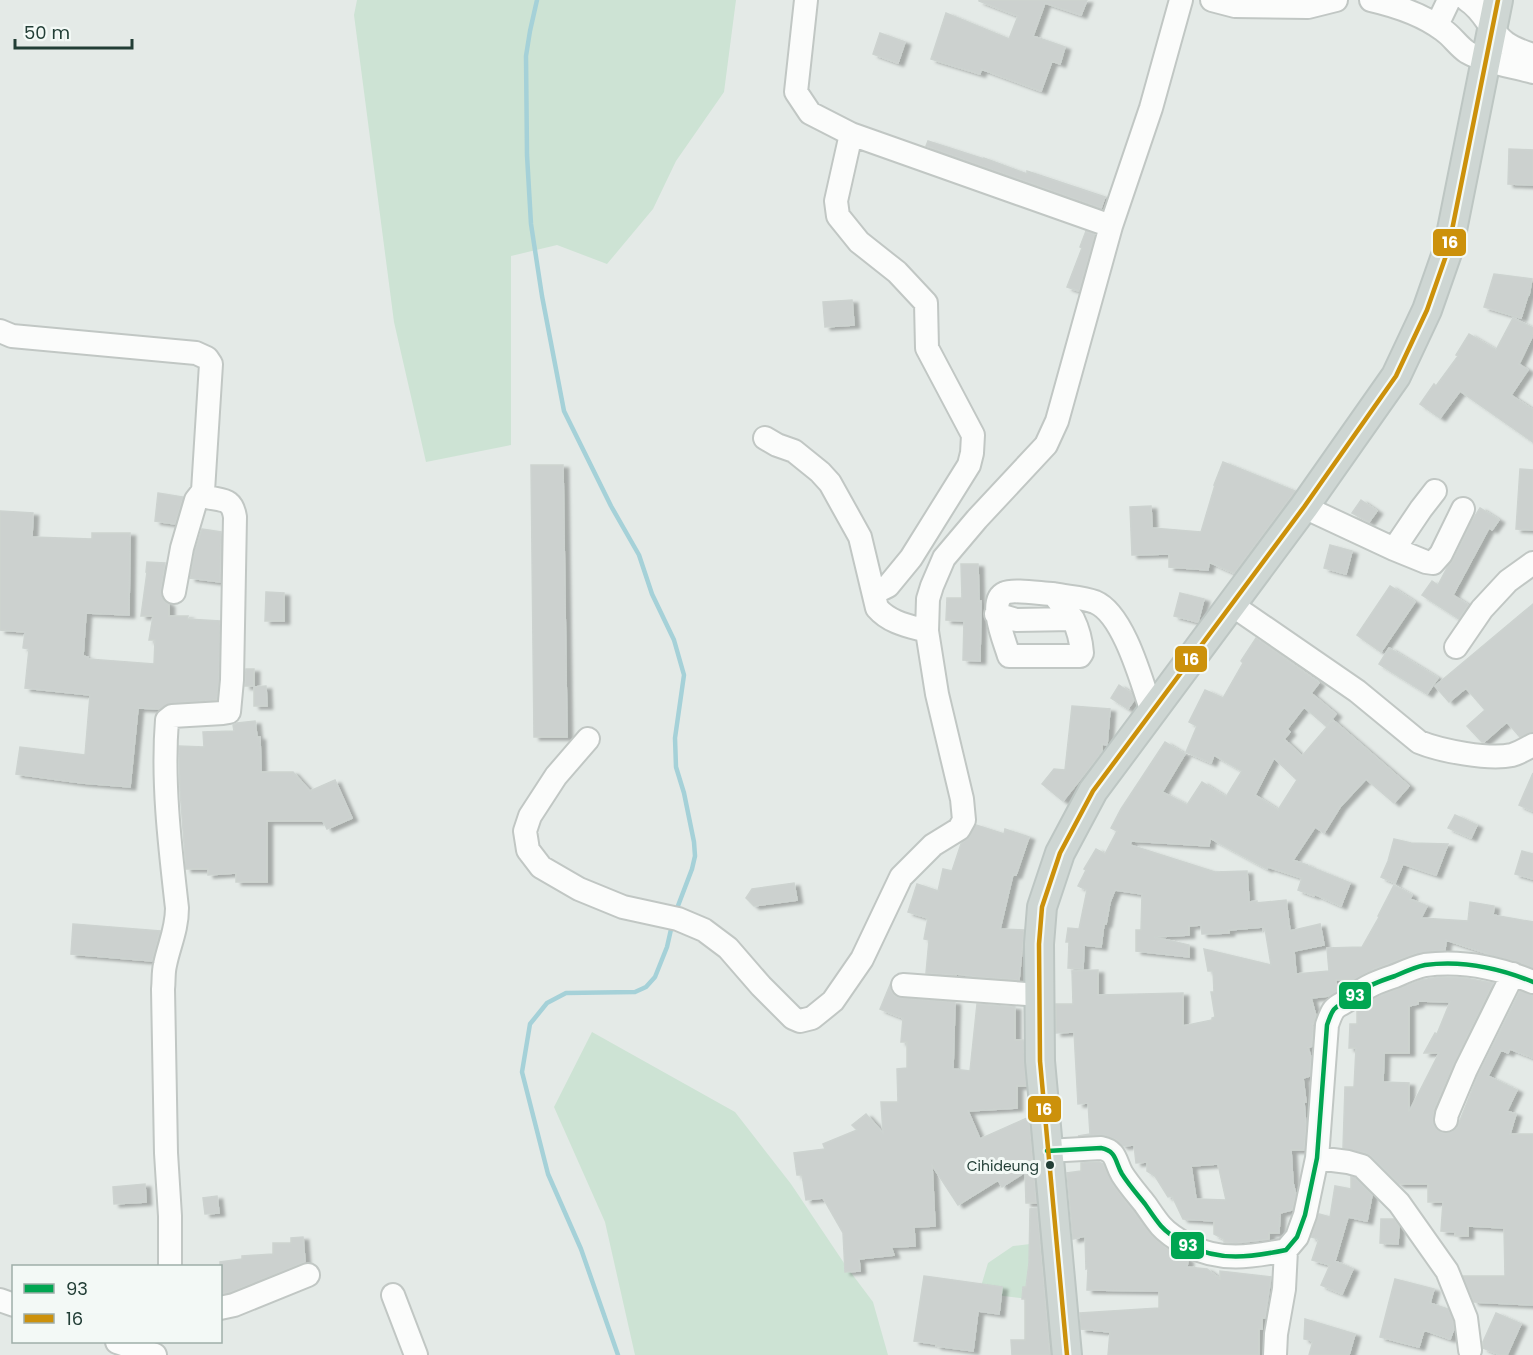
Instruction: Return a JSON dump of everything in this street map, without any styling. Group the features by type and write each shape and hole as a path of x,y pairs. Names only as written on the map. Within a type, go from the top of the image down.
{"main road":[{"path":"1067,1355 1040,1061 1039,944 1042,907 1060,853 1093,791 1304,507 1396,375 1427,310 1448,250 1498,0"}],"street":[{"path":"806,0 796,92 810,113 851,134 1111,226"},
{"path":"588,739 556,776 530,816 525,831 528,850 541,867 579,889 623,907 678,919 704,930 728,948 793,1018 800,1021 812,1018 832,1001 862,959 901,877 933,845 959,829 964,820 962,799 937,694 927,631 928,599 944,558 976,519 1046,445 1057,421 1111,226 1151,108 1181,0"},
{"path":"1212,0 1234,6 1336,0"},
{"path":"1371,0 1421,16 1437,25 1468,52 1533,72"},
{"path":"1437,25 1449,0"},
{"path":"1467,0 1481,11 1505,43 1533,55"},
{"path":"851,134 836,201 838,216 859,242 897,272 926,303 927,348 973,435 969,465 917,549 888,586 874,592"},
{"path":"0,331 12,336 196,353 210,362 203,491 196,500 182,548 174,592"},
{"path":"765,438 794,451 830,483 860,537 877,608 891,620 927,631"},
{"path":"170,1265 163,989 164,966 177,920 177,908 169,831 165,756 167,720 172,716 229,712 232,680 235,517 233,507 229,502 207,497 203,491"},
{"path":"1394,549 1435,491"},
{"path":"1304,507 1394,549 1433,562 1441,554 1463,509"},
{"path":"1456,647 1482,609 1508,581 1533,563"},
{"path":"1053,594 1079,631 1082,653 1080,656 1009,656 996,614 1000,598 1005,593 1053,594 1094,602 1107,611 1123,634 1131,650 1152,712"},
{"path":"1232,605 1357,691 1419,742 1431,747 1487,757 1513,755 1533,745"},
{"path":"996,614 1016,620 1073,620"},
{"path":"1274,1354 1284,1289 1286,1250 1297,1237 1305,1215 1317,1158 1327,1024 1332,1010 1365,987 1424,965 1464,963 1523,978 1466,1069 1446,1120"},
{"path":"903,985 1040,995"},
{"path":"1047,1151 1107,1149 1113,1153 1121,1172 1162,1227 1178,1240 1199,1251 1215,1256 1233,1257 1257,1256 1286,1250"},
{"path":"1317,1158 1362,1166 1399,1203 1447,1271 1466,1318 1470,1350"},
{"path":"222,1308 234,1305 308,1275"},
{"path":"393,1295 416,1355"},
{"path":"122,1343 155,1355"}],"green space":[{"path":"357,0 736,0 724,92 676,161 653,209 607,264 557,245 511,256 511,445 426,462 394,322 354,15"},
{"path":"592,1032 735,1112 791,1184 873,1302 888,1355 635,1355 605,1222 554,1107"},
{"path":"1046,1242 1037,1300 979,1293 988,1263 1013,1246"}],"building":[{"path":"979,0 1087,0 1081,15 1045,3 1033,36 1065,47 1060,64 1052,61 1041,91 981,69 980,74 931,59 946,13 1009,39 1018,16"},
{"path":"880,33 905,42 898,63 873,54"},
{"path":"928,141 1105,197 1101,208 926,146"},
{"path":"1509,149 1533,150 1533,185 1508,184"},
{"path":"1086,231 1095,235 1079,291 1067,287"},
{"path":"1494,274 1532,279 1521,318 1484,307"},
{"path":"852,300 854,325 825,327 823,302"},
{"path":"1513,318 1533,328 1533,335 1519,364 1528,370 1511,395 1533,410 1533,442 1460,391 1440,418 1420,404 1458,356 1456,355 1469,334 1496,350"},
{"path":"1223,462 1295,491 1234,573 1209,562 1208,570 1169,567 1169,554 1132,555 1130,507 1151,506 1152,528 1201,532"},
{"path":"531,465 563,465 567,737 534,737"},
{"path":"1520,469 1533,470 1533,530 1516,529"},
{"path":"158,493 183,497 175,524 155,521"},
{"path":"1361,500 1377,511 1369,522 1352,513"},
{"path":"1480,508 1499,520 1492,530 1489,528 1453,595 1468,605 1459,619 1422,595 1432,581 1438,585"},
{"path":"0,511 33,513 32,537 92,539 92,533 130,533 129,615 86,613 83,656 88,659 154,664 155,640 149,640 153,616 141,616 147,562 165,563 161,590 162,597 169,604 169,616 188,616 187,619 220,621 217,700 171,703 160,709 138,708 130,787 16,774 20,747 85,755 90,695 25,688 29,649 23,648 25,632 0,630"},
{"path":"202,529 221,532 220,582 190,578"},
{"path":"1330,545 1352,551 1346,574 1324,568"},
{"path":"961,564 978,564 979,601 981,601 980,661 963,660 964,621 946,620 947,598 962,598"},
{"path":"1390,586 1415,602 1381,652 1357,635"},
{"path":"266,592 284,593 284,621 265,621"},
{"path":"1180,593 1204,599 1198,622 1174,616"},
{"path":"1533,604 1533,732 1520,737 1507,722 1482,742 1467,726 1485,710 1466,688 1449,702 1435,686"},
{"path":"1256,638 1319,683 1311,693 1336,714 1326,726 1304,707 1287,729 1290,732 1284,739 1302,756 1333,720 1409,786 1394,803 1366,779 1340,807 1324,833 1315,827 1293,860 1350,883 1341,906 1314,894 1314,896 1298,890 1302,878 1268,867 1267,869 1210,838 1209,846 1131,841 1130,845 1215,872 1247,871 1249,902 1286,900 1290,931 1320,924 1324,945 1294,951 1296,974 1329,971 1327,948 1362,947 1394,885 1412,895 1410,899 1427,906 1421,918 1468,921 1470,902 1494,906 1493,915 1533,922 1533,968 1446,940 1445,950 1417,953 1374,969 1354,980 1336,980 1337,991 1329,996 1311,998 1316,1016 1312,1024 1312,1046 1308,1048 1311,1057 1310,1076 1303,1078 1306,1102 1304,1102 1306,1126 1304,1150 1291,1150 1296,1195 1292,1210 1280,1213 1279,1233 1269,1233 1269,1239 1236,1243 1224,1242 1224,1239 1214,1234 1214,1221 1183,1219 1172,1196 1168,1197 1155,1176 1147,1171 1147,1162 1136,1163 1134,1145 1123,1146 1117,1140 1104,1135 1078,1136 1090,1134 1088,1103 1078,1104 1074,1032 1056,1033 1056,1004 1073,1004 1072,971 1098,970 1098,995 1183,993 1183,1026 1212,1020 1215,1017 1211,992 1214,992 1213,971 1208,971 1204,949 1271,965 1263,927 1229,930 1229,933 1202,934 1201,925 1189,926 1189,935 1154,937 1189,945 1189,957 1136,951 1136,930 1141,930 1142,894 1115,890 1106,924 1104,924 1101,947 1084,945 1083,969 1068,968 1069,942 1066,942 1068,928 1079,929 1087,890 1078,886 1086,870 1084,869 1096,849 1105,854 1117,831 1111,828 1121,809 1165,742 1185,754 1162,792 1187,805 1202,782 1226,797 1242,771 1214,755 1211,763 1186,752 1197,726 1189,722 1205,690 1223,698 1243,663 1241,661","holes":["1274,758 1297,780 1278,810 1255,795","1218,1164 1226,1200 1196,1199 1191,1166"]},
{"path":"1389,648 1438,678 1427,694 1379,664"},
{"path":"246,669 254,669 254,686 245,686"},
{"path":"1119,685 1131,693 1134,700 1128,709 1111,698"},
{"path":"266,686 267,706 254,706 254,687"},
{"path":"1072,706 1110,709 1107,745 1102,744 1102,752 1063,801 1042,784 1054,769 1065,770"},
{"path":"255,721 257,737 260,737 261,772 293,772 310,791 335,780 352,818 327,829 323,821 267,821 267,882 236,882 236,873 208,875 208,869 186,869 179,746 204,747 203,732 234,731 233,725 237,723"},
{"path":"1533,773 1533,811 1519,805"},
{"path":"1455,815 1477,825 1471,838 1448,828"},
{"path":"976,825 1004,834 1005,829 1029,837 1016,875 1013,874 1000,929 1024,930 1019,980 926,973 929,940 924,939 928,918 908,912 917,884 938,891 943,869 952,871 961,844 970,836"},
{"path":"1394,839 1411,843 1448,844 1436,875 1403,864 1395,883 1381,877"},
{"path":"1522,851 1533,854 1533,879 1515,874"},
{"path":"794,883 797,900 754,906 746,898 752,889"},
{"path":"73,924 160,931 152,961 71,954"},
{"path":"1440,977 1465,978 1493,983 1434,1109 1433,1124 1443,1133 1457,1128 1478,1075 1520,991 1533,995 1533,1058 1510,1049 1508,1053 1501,1050 1488,1076 1517,1090 1507,1111 1516,1114 1510,1134 1533,1134 1533,1305 1474,1302 1463,1276 1505,1276 1504,1228 1468,1226 1468,1236 1455,1236 1455,1232 1441,1231 1443,1202 1428,1202 1428,1184 1399,1184 1371,1156 1343,1148 1345,1087 1354,1087 1356,1048 1349,1048 1350,1024 1357,1024 1357,1010 1370,1001 1421,980","holes":["1418,1001 1450,1002 1437,1034 1435,1033 1424,1053 1439,1053 1409,1112 1409,1083 1383,1082 1384,1053 1409,1053 1409,1006 1418,1004"]},
{"path":"890,985 895,996 901,998 955,1002 953,1069 970,1071 977,1004 1015,1007 1015,1040 1023,1040 1026,1086 1017,1086 1017,1108 968,1111 980,1139 1029,1117 1036,1203 1026,1203 1025,1172 1002,1187 998,1180 958,1205 932,1165 935,1226 914,1227 915,1246 891,1247 894,1255 859,1259 860,1271 845,1272 843,1233 823,1198 806,1200 802,1175 797,1175 794,1153 825,1149 823,1144 857,1130 852,1125 866,1114 883,1133 881,1102 898,1102 897,1069 907,1068 907,1042 901,1042 903,1018 880,1009"},
{"path":"1099,1162 1103,1164 1114,1186 1151,1235 1169,1250 1188,1260 1187,1267 1207,1269 1220,1279 1220,1271 1271,1277 1265,1318 1262,1318 1262,1329 1259,1329 1259,1355 1108,1355 1110,1332 1081,1329 1080,1313 1159,1308 1159,1291 1087,1290 1088,1268 1086,1269 1085,1236 1073,1239 1067,1173 1081,1171 1081,1163"},
{"path":"1351,1177 1355,1178 1372,1195 1367,1221 1348,1217 1335,1261 1353,1269 1342,1294 1321,1285 1330,1265 1312,1260 1319,1239 1311,1237 1319,1214 1330,1217 1335,1186 1351,1189"},
{"path":"145,1184 146,1202 114,1204 113,1187"},
{"path":"217,1196 219,1213 205,1214 203,1198"},
{"path":"1037,1208 1050,1355 1012,1355 1011,1340 1025,1340 1025,1299 1022,1299 1029,1263 1030,1209"},
{"path":"1381,1219 1394,1219 1399,1226 1398,1244 1380,1243"},
{"path":"303,1237 305,1262 222,1294 222,1265 220,1262 242,1259 242,1256 273,1254 273,1243 291,1243 291,1238"},
{"path":"924,1276 1002,1287 999,1314 978,1311 973,1351 914,1341"},
{"path":"1395,1279 1434,1289 1430,1303 1448,1309 1453,1321 1454,1329 1450,1339 1424,1330 1419,1347 1380,1337"},
{"path":"1496,1313 1521,1324 1507,1355 1500,1355 1483,1348 1483,1342"},
{"path":"1305,1319 1355,1334 1349,1355 1309,1355 1313,1341 1304,1339"}],"waterway":[{"path":"537,0 526,56 527,155 531,224 564,411 611,506 639,555 652,594 674,640 684,675 675,738 676,767 684,793 695,856 676,911"},
{"path":"618,1355 581,1249 548,1174 522,1072 530,1024 547,1003 566,993 635,992 646,987 655,977 667,947 672,925"}],"transit line":[{"name":"16","path":"1067,1355 1040,1061 1039,944 1042,907 1060,853 1093,791 1304,507 1396,376 1427,310 1448,250 1498,0"},
{"name":"93","path":"1047,1151 1106,1149 1115,1158 1125,1178 1161,1226 1177,1239 1199,1250 1224,1256 1260,1255 1286,1250 1297,1237 1305,1215 1317,1158 1327,1025 1337,1006 1373,984 1425,965 1480,966 1533,982"}],"place":[{"name":"Cihideung","path":"1050,1165"}]}
